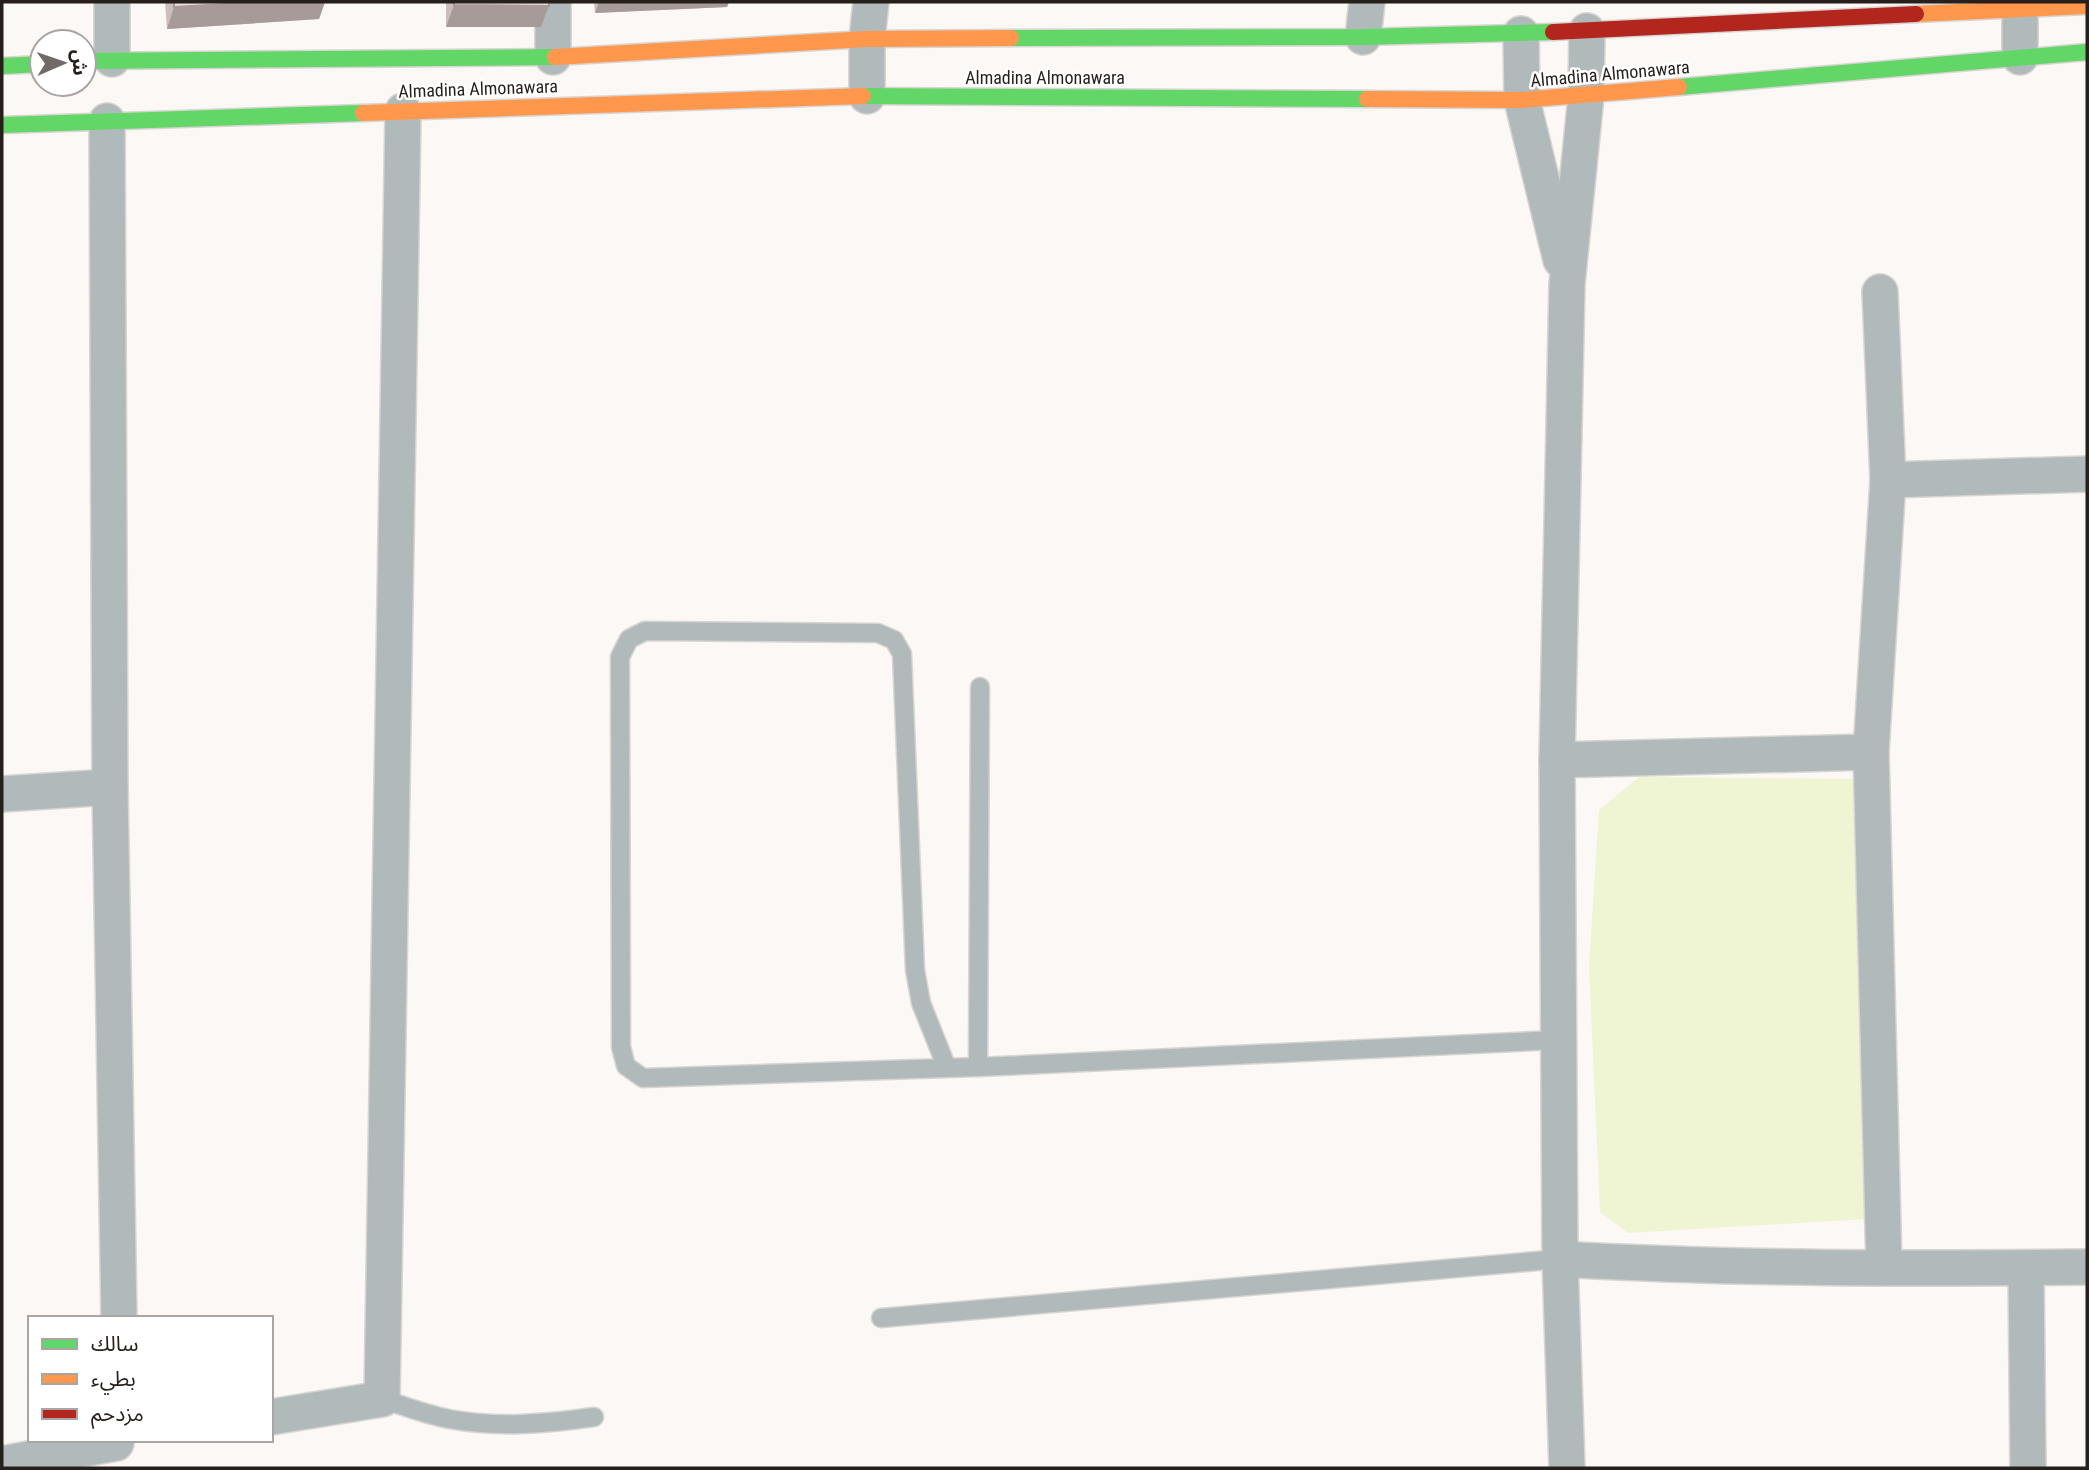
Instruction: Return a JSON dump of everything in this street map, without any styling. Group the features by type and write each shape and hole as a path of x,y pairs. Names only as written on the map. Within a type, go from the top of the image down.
{"main road":[{"path":"98,60 553,57 867,40 1521,34 1587,32 1670,15 2022,5 2087,6"},
{"name":"Almadina Almonawara","path":"2,125 867,96 1522,100 2087,52"},
{"path":"2,66 28,65"}],"street":[{"path":"98,60 112,2"},
{"path":"553,2 553,57"},
{"path":"867,96 867,40 871,2"},
{"path":"1363,37 1367,2"},
{"path":"2020,57 2022,5"},
{"path":"1567,1468 1560,1259 1557,760 1567,284 1586,96 1587,32"},
{"path":"1521,34 1522,100 1567,284"},
{"path":"273,1417 382,1399 402,111"},
{"path":"107,121 110,787 119,1316"},
{"path":"1881,292 1888,480 1871,752 1884,1268"},
{"path":"1888,480 2087,474"},
{"path":"1557,760 1871,752"},
{"path":"2,794 110,787"},
{"path":"1560,1259 1652,1264 1884,1268 2087,1267"},
{"path":"2026,1268 2028,1468"},
{"path":"2,1464 116,1442"}],"lane":[{"path":"947,1068 921,1003 915,970 902,654 894,640 878,634 645,631 629,639 620,657 621,1047 626,1066 643,1078 978,1067 1558,1040"},
{"path":"978,1067 980,687"},
{"path":"881,1318 1560,1259"},
{"path":"382,1399 448,1419 489,1424 548,1423 594,1418"}],"green space":[{"path":"1639,777 1872,779 1883,1218 1628,1233 1600,1212 1589,966 1599,810"}],"building":[{"path":"174,2 261,2 174,7"},
{"path":"454,2 549,2 549,6 454,5"}],"traffic: fast":[{"path":"1011,38 1363,37 1553,32"},
{"path":"1679,87 2087,52"},
{"path":"98,61 555,57"},
{"path":"2,66 28,65"},
{"path":"863,96 1367,99"},
{"path":"2,125 363,113"}],"traffic: slow":[{"path":"1916,14 2087,6"},
{"path":"555,57 867,39 1011,38"},
{"path":"1367,99 1522,100 1679,87"},
{"path":"363,113 863,96"}],"traffic: jam":[{"path":"1553,32 1916,14"}]}
